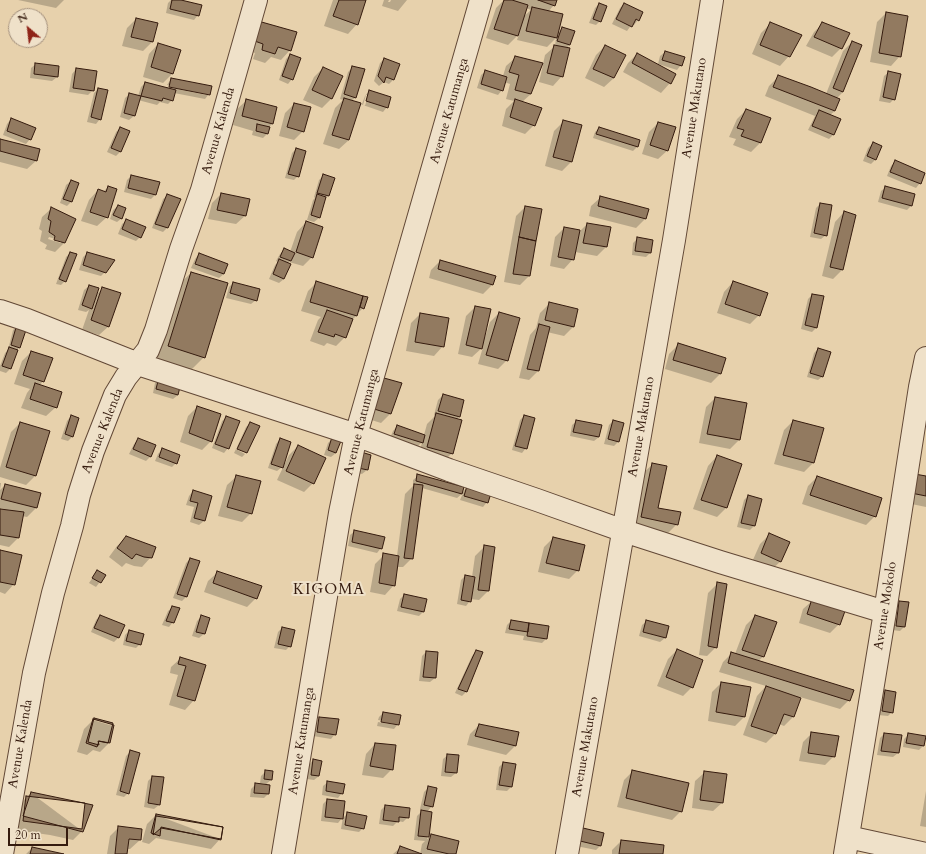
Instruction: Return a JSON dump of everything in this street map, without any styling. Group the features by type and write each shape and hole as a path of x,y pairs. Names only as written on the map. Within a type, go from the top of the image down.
{"street":[{"name":"Avenue Kalenda","path":"2,854 34,673 52,593 72,526 79,495 93,451 115,395 126,377 148,350 156,330 181,249 202,190 256,0"},
{"name":"Avenue Katumanga","path":"284,854 340,513 356,435 482,0"},
{"name":"Avenue Makutano","path":"567,854 624,531 712,0"},
{"path":"0,312 27,320 138,364 356,435 449,470 624,531 885,612"},
{"name":"Avenue Mokolo","path":"846,845 885,612 920,387 926,358"},
{"path":"846,845 926,854"}],"building":[{"path":"172,0 181,0 202,5 199,16 170,9"},
{"path":"339,0 366,0 358,25 333,16"},
{"path":"504,0 512,0 528,5 518,36 494,29"},
{"path":"538,0 557,0 555,6"},
{"path":"599,3 607,6 601,22 593,19"},
{"path":"624,3 643,12 639,21 636,19 632,27 616,19"},
{"path":"532,7 563,14 557,38 526,31"},
{"path":"886,12 908,16 901,57 879,53"},
{"path":"136,18 158,23 153,42 131,37"},
{"path":"258,21 297,32 291,51 278,47 275,54 262,50 263,44 252,40"},
{"path":"770,22 802,35 790,57 760,45"},
{"path":"822,22 850,33 842,49 814,37"},
{"path":"562,27 575,31 570,45 557,41"},
{"path":"852,41 862,45 843,92 833,88"},
{"path":"158,43 181,50 173,74 151,67"},
{"path":"554,45 570,48 563,77 547,73"},
{"path":"605,45 626,55 614,78 593,69"},
{"path":"665,51 685,57 682,66 662,60"},
{"path":"637,53 676,74 671,84 632,63"},
{"path":"290,54 301,58 293,80 282,76"},
{"path":"515,56 543,63 531,94 515,90 519,75 509,72"},
{"path":"384,58 400,64 394,80 386,77 384,83 378,76"},
{"path":"35,63 59,66 58,77 34,74"},
{"path":"352,66 365,69 356,98 344,94"},
{"path":"323,67 343,76 332,99 312,90"},
{"path":"76,68 97,71 94,91 73,88"},
{"path":"485,70 507,77 503,91 481,84"},
{"path":"888,71 901,74 895,100 883,97"},
{"path":"778,75 840,99 835,111 773,87"},
{"path":"171,78 212,86 210,95 169,87"},
{"path":"145,82 176,90 173,101 163,98 162,101 141,96"},
{"path":"98,88 108,90 101,120 91,117"},
{"path":"369,90 391,97 388,108 366,101"},
{"path":"129,93 141,96 135,116 124,113"},
{"path":"344,98 361,103 349,140 332,135"},
{"path":"246,99 277,107 273,124 242,116"},
{"path":"515,99 542,108 535,126 510,117"},
{"path":"294,103 311,107 304,132 287,127"},
{"path":"746,109 771,118 761,143 741,136 744,130 737,128"},
{"path":"819,110 841,119 834,135 812,126"},
{"path":"11,118 36,128 31,140 7,131"},
{"path":"563,120 582,125 572,162 553,157"},
{"path":"658,122 676,127 668,151 650,145"},
{"path":"257,124 270,127 268,134 256,131"},
{"path":"120,127 130,131 121,152 111,148"},
{"path":"599,127 640,140 638,147 596,134"},
{"path":"0,139 40,149 37,161 0,151"},
{"path":"873,142 882,146 876,160 867,156"},
{"path":"296,148 306,151 299,177 288,174"},
{"path":"895,160 925,173 921,184 890,172"},
{"path":"323,174 335,178 329,196 317,193"},
{"path":"131,175 160,182 156,195 128,188"},
{"path":"71,180 79,183 72,202 63,199"},
{"path":"108,186 117,189 108,218 90,212 98,189 106,192"},
{"path":"885,186 915,194 912,206 882,198"},
{"path":"221,193 250,199 246,216 217,210"},
{"path":"167,194 181,199 168,228 155,224"},
{"path":"317,194 326,197 320,218 311,215"},
{"path":"600,196 649,209 646,219 598,206"},
{"path":"820,203 832,205 827,236 814,233"},
{"path":"118,205 126,208 122,219 113,215"},
{"path":"525,206 542,209 536,241 519,237"},
{"path":"51,207 76,219 65,243 54,240 55,236 49,232 51,221 48,219"},
{"path":"844,211 856,215 843,270 830,267"},
{"path":"126,219 146,227 141,238 122,229"},
{"path":"306,221 323,227 313,258 296,252"},
{"path":"587,223 611,227 607,247 583,243"},
{"path":"564,227 580,230 574,260 558,257"},
{"path":"519,237 536,241 530,276 513,274"},
{"path":"637,237 653,240 651,253 635,251"},
{"path":"284,248 295,253 291,261 280,257"},
{"path":"70,252 77,254 66,282 59,279"},
{"path":"87,252 115,260 106,273 83,265"},
{"path":"199,253 228,264 224,274 195,264"},
{"path":"279,259 291,264 284,279 273,274"},
{"path":"440,260 496,276 493,285 438,269"},
{"path":"191,272 228,283 205,358 168,346"},
{"path":"316,281 363,296 357,316 310,302"},
{"path":"733,281 768,293 760,316 725,304"},
{"path":"233,282 260,289 257,301 230,293"},
{"path":"89,285 99,288 92,309 82,305"},
{"path":"102,287 121,293 109,327 91,320"},
{"path":"812,294 824,296 817,328 805,325"},
{"path":"363,296 368,297 364,309 360,307"},
{"path":"549,302 578,309 574,327 545,320"},
{"path":"475,306 491,309 482,349 466,345"},
{"path":"327,310 353,319 346,338 335,334 334,337 318,332"},
{"path":"499,312 520,318 508,361 486,355"},
{"path":"420,313 449,318 444,347 415,342"},
{"path":"17,324 27,327 20,348 11,345"},
{"path":"539,324 550,327 539,371 527,369"},
{"path":"678,343 726,358 721,374 673,360"},
{"path":"9,347 18,350 11,369 2,366"},
{"path":"818,348 831,352 823,377 810,373"},
{"path":"31,351 53,358 44,382 23,375"},
{"path":"159,377 181,383 178,395 156,389"},
{"path":"384,378 402,383 391,414 374,409"},
{"path":"35,383 62,392 57,408 30,399"},
{"path":"443,394 464,400 460,417 438,411"},
{"path":"715,397 747,403 740,440 707,434"},
{"path":"197,406 221,414 212,442 189,433"},
{"path":"436,413 462,420 453,454 427,447"},
{"path":"71,415 79,418 73,437 65,434"},
{"path":"524,415 535,418 527,449 515,446"},
{"path":"226,416 240,421 229,449 215,444"},
{"path":"576,420 602,425 599,437 573,432"},
{"path":"613,420 624,423 619,442 608,439"},
{"path":"793,420 824,428 814,463 783,455"},
{"path":"20,422 50,431 36,476 6,467"},
{"path":"250,422 260,426 247,453 237,449"},
{"path":"397,425 425,435 423,443 394,434"},
{"path":"332,437 341,441 336,453 328,450"},
{"path":"138,438 156,445 151,457 133,449"},
{"path":"280,438 291,442 283,468 271,464"},
{"path":"298,445 326,458 314,484 286,471"},
{"path":"162,448 180,455 177,464 159,457"},
{"path":"361,452 371,455 368,470 358,468"},
{"path":"717,455 742,464 727,508 701,500"},
{"path":"652,463 667,466 658,508 681,512 678,525 641,517"},
{"path":"909,473 926,476 926,496 906,492"},
{"path":"417,474 464,487 462,494 416,481"},
{"path":"236,475 261,481 252,514 227,507"},
{"path":"817,476 882,498 876,517 810,495"},
{"path":"5,484 41,493 37,508 1,499"},
{"path":"414,484 423,485 413,559 404,558"},
{"path":"467,486 491,493 488,503 464,496"},
{"path":"193,490 212,496 205,521 194,518 198,503 190,501"},
{"path":"748,495 762,499 755,526 741,523"},
{"path":"0,509 24,512 19,538 0,535"},
{"path":"354,530 385,537 382,549 352,542"},
{"path":"769,533 790,542 781,562 761,553"},
{"path":"126,536 156,547 152,558 136,554 132,559 117,548"},
{"path":"553,537 585,545 579,571 546,563"},
{"path":"484,545 495,547 489,591 478,590"},
{"path":"0,550 22,555 15,585 0,582"},
{"path":"383,553 399,556 395,586 379,583"},
{"path":"190,558 200,561 187,597 177,594"},
{"path":"97,570 106,575 101,583 92,578"},
{"path":"217,571 262,586 257,599 213,583"},
{"path":"465,575 475,577 471,602 461,600"},
{"path":"717,582 727,584 717,648 708,646"},
{"path":"404,594 427,599 424,612 401,607"},
{"path":"812,599 845,611 840,625 807,614"},
{"path":"899,601 909,602 905,627 896,626"},
{"path":"172,606 180,608 174,623 166,621"},
{"path":"100,615 125,625 119,638 94,628"},
{"path":"201,615 210,618 205,634 196,632"},
{"path":"755,615 777,622 764,657 742,650"},
{"path":"511,620 529,623 528,632 509,629"},
{"path":"646,620 669,626 666,638 643,632"},
{"path":"529,623 549,626 547,639 527,636"},
{"path":"282,627 295,630 291,647 278,644"},
{"path":"129,630 144,634 141,645 126,641"},
{"path":"677,649 703,660 693,688 666,677"},
{"path":"476,650 483,652 467,692 458,689"},
{"path":"426,651 438,652 436,678 423,677"},
{"path":"731,652 854,690 850,701 728,663"},
{"path":"180,657 206,665 195,701 177,696 186,666 178,664"},
{"path":"721,682 751,687 745,717 716,712"},
{"path":"766,686 801,698 794,717 784,714 776,734 751,726"},
{"path":"885,690 896,692 893,713 882,711"},
{"path":"383,712 401,715 399,725 381,722"},
{"path":"319,717 339,719 336,735 317,732"},
{"path":"94,718 113,723 108,743 98,741 99,745 88,742"},
{"path":"93,719 114,725 110,743 99,741 97,747 86,743"},
{"path":"479,724 519,732 516,746 475,736"},
{"path":"811,732 839,736 835,757 808,753"},
{"path":"884,733 902,735 899,753 881,751"},
{"path":"908,733 926,736 924,746 906,743"},
{"path":"375,743 396,745 393,770 370,766"},
{"path":"130,750 140,753 129,794 120,791"},
{"path":"447,754 459,755 457,773 445,772"},
{"path":"313,759 322,761 319,776 311,775"},
{"path":"503,762 516,764 512,787 499,785"},
{"path":"265,770 273,771 272,780 264,779"},
{"path":"632,770 689,783 682,812 626,798"},
{"path":"704,771 727,774 723,803 700,800"},
{"path":"152,776 164,777 160,805 148,803"},
{"path":"327,781 345,784 343,794 326,791"},
{"path":"255,783 270,785 269,794 254,793"},
{"path":"428,786 437,788 433,807 424,805"},
{"path":"31,792 93,805 83,832 23,816"},
{"path":"26,796 85,803 82,829 23,821"},
{"path":"327,799 345,801 343,819 325,817"},
{"path":"385,805 410,808 409,818 399,817 399,822 383,820"},
{"path":"421,810 432,812 429,837 418,836"},
{"path":"347,812 367,816 364,829 345,825"},
{"path":"156,814 223,827 221,840 161,827 160,836 151,833"},
{"path":"156,816 223,827 221,839 161,828 153,835"},
{"path":"118,826 142,829 141,840 129,839 127,854 115,854"},
{"path":"583,828 604,833 601,846 580,841"},
{"path":"431,834 459,841 456,854 427,849"},
{"path":"621,840 664,845 663,854 619,854"},
{"path":"400,846 422,854 397,854"},
{"path":"32,847 64,854 30,854"}],"district":[{"name":"KIGOMA","path":"329,591"}]}
